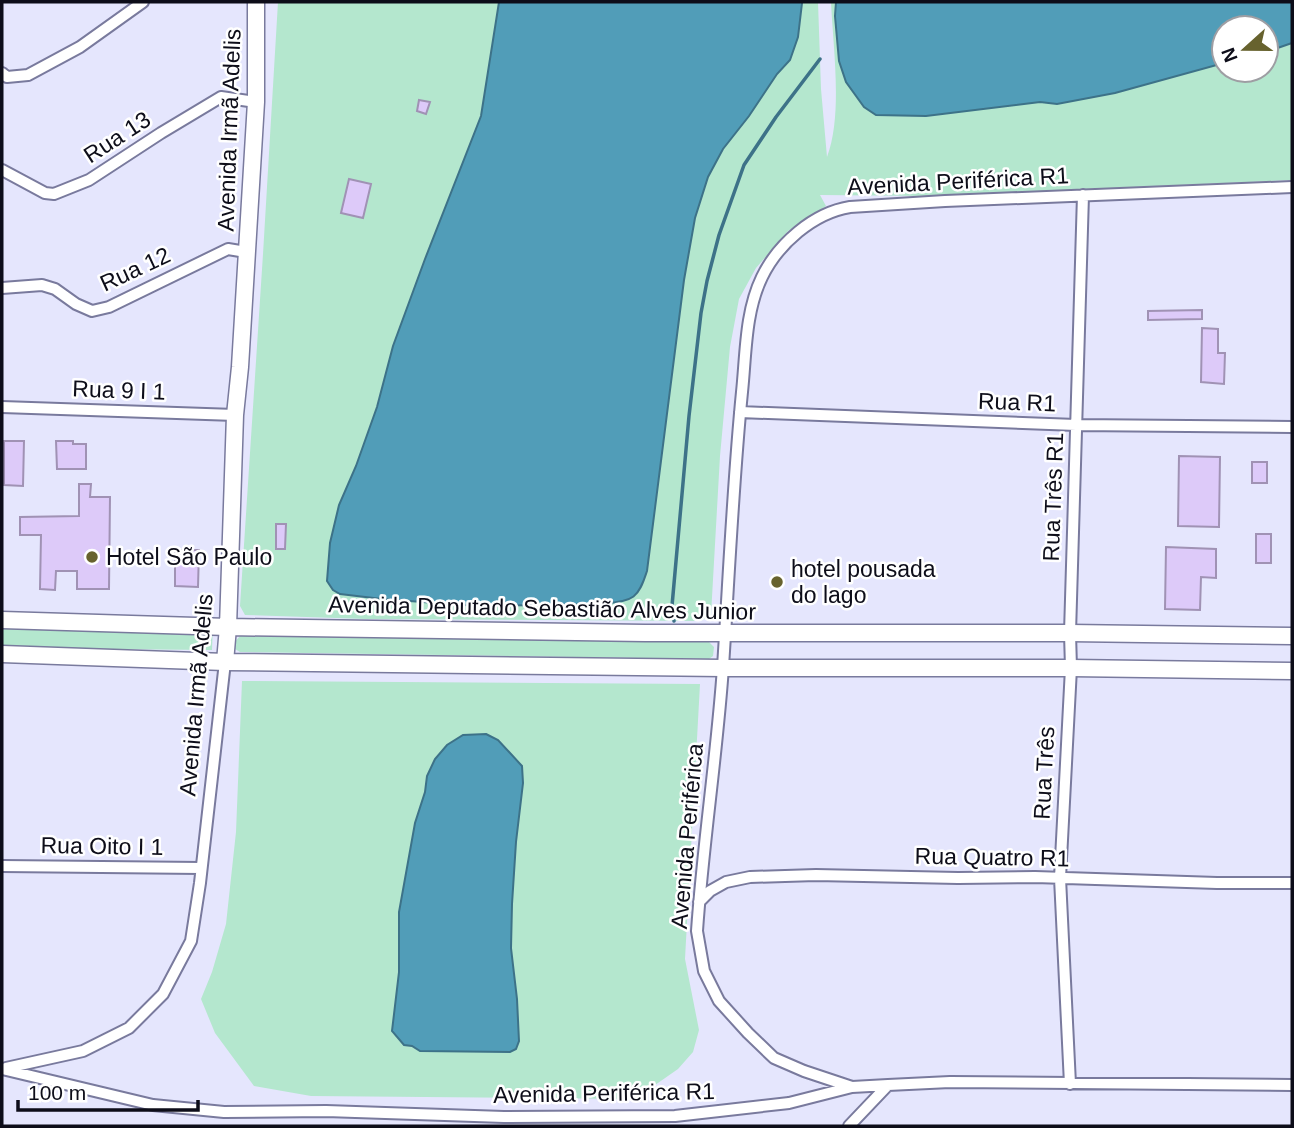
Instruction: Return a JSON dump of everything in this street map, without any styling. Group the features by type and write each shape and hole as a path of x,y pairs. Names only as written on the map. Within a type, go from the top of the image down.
{"street":[{"path":"2,73 7,77 28,75 80,47 143,2"},
{"name":"Avenida Irmã Adelis","path":"3,1069 83,1051 129,1028 163,994 191,941 228,627 235,415 256,102 256,2"},
{"name":"Rua 13","path":"2,170 46,193 54,194 89,180 221,97 256,102"},
{"name":"Avenida Periférica R1","path":"725,634 740,412 750,313 762,276 783,246 797,232 837,209 850,207 1292,187"},
{"name":"Rua Três R1","path":"1070,633 1083,195"},
{"name":"Rua 12","path":"2,288 42,285 55,289 76,304 92,310 109,307 228,249 246,252"},
{"name":"Rua 9 I 1","path":"2,407 235,415"},
{"name":"Rua R1","path":"740,412 1076,425 1292,427"},
{"name":"Avenida Deputado Sebastião Alves Junior","path":"2,620 228,627 725,634 1070,633 1292,636"},
{"name":"Rua Três","path":"1070,633 1071,668 1060,878 1070,1084"},
{"name":"Avenida Periférica","path":"725,634 697,931 704,971 719,1001 774,1058 852,1087"},
{"path":"2,654 225,662 1292,671"},
{"name":"Rua Oito I 1","path":"2,866 201,868"},
{"name":"Rua Quatro R1","path":"699,902 710,891 726,882 750,877 816,875 1292,883"},
{"name":"Avenida Periférica R1","path":"3,1069 152,1105 224,1112 326,1111 504,1117 675,1116 789,1103 852,1087 950,1082 1292,1085"},
{"path":"849,1126 888,1085"}],"green space":[{"path":"278,2 818,2 827,157 832,140 836,101 831,2 1292,2 1292,180 930,196 820,195 826,206 788,231 756,268 739,299 730,347 720,456 711,615 701,621 366,619 245,615 240,606"},
{"path":"2,619 213,623 212,650 2,648"},
{"path":"240,636 575,638 709,642 714,647 713,656 709,659 240,652 235,649 234,643"},
{"path":"242,681 700,684 685,959 699,1030 693,1052 678,1069 635,1099 311,1096 254,1086 215,1033 201,999 226,924 236,832"}],"water":[{"path":"499,2 802,3 798,37 790,60 723,149 708,177 695,218 684,280 647,571 637,593 629,599 605,604 477,606 340,594 333,590 327,581 330,543 339,505 377,407 393,346 481,116"},
{"path":"836,2 1292,2 1292,43 1280,47 1280,14 1210,14 1210,67 1115,93 1057,104 1040,102 926,116 876,115 864,107 846,82 839,61"},
{"path":"486,734 498,740 522,766 511,948 519,1041 516,1049 510,1052 420,1051 404,1045 392,1031 399,972 399,912 415,823 427,776 435,759 447,745 463,735"}],"building":[{"path":"419,100 430,102 426,114 417,111"},
{"path":"349,179 371,184 363,218 341,213"},
{"path":"1202,310 1202,319 1148,320 1148,311"},
{"path":"1202,328 1218,329 1218,353 1225,353 1224,384 1201,382"},
{"path":"4,441 24,441 23,486 4,485"},
{"path":"56,441 86,444 86,469 57,469"},
{"path":"1179,456 1220,457 1219,527 1178,526"},
{"path":"1252,462 1267,462 1267,483 1252,483"},
{"path":"79,484 91,484 90,497 110,497 109,589 77,589 77,571 56,571 55,590 40,589 41,535 20,535 20,517 79,516"},
{"path":"276,524 286,524 285,549 276,549"},
{"path":"1256,534 1271,534 1271,563 1256,563"},
{"path":"1166,547 1216,549 1216,578 1201,577 1200,610 1165,609"},
{"path":"175,550 199,550 198,587 175,586"}],"waterway":[{"path":"674,621 672,606 689,416 707,281 719,235 744,165 820,59"}],"place":[{"name":"Hotel São Paulo","path":"92,557"},
{"name":"hotel pousada do lago","path":"777,582"}]}
